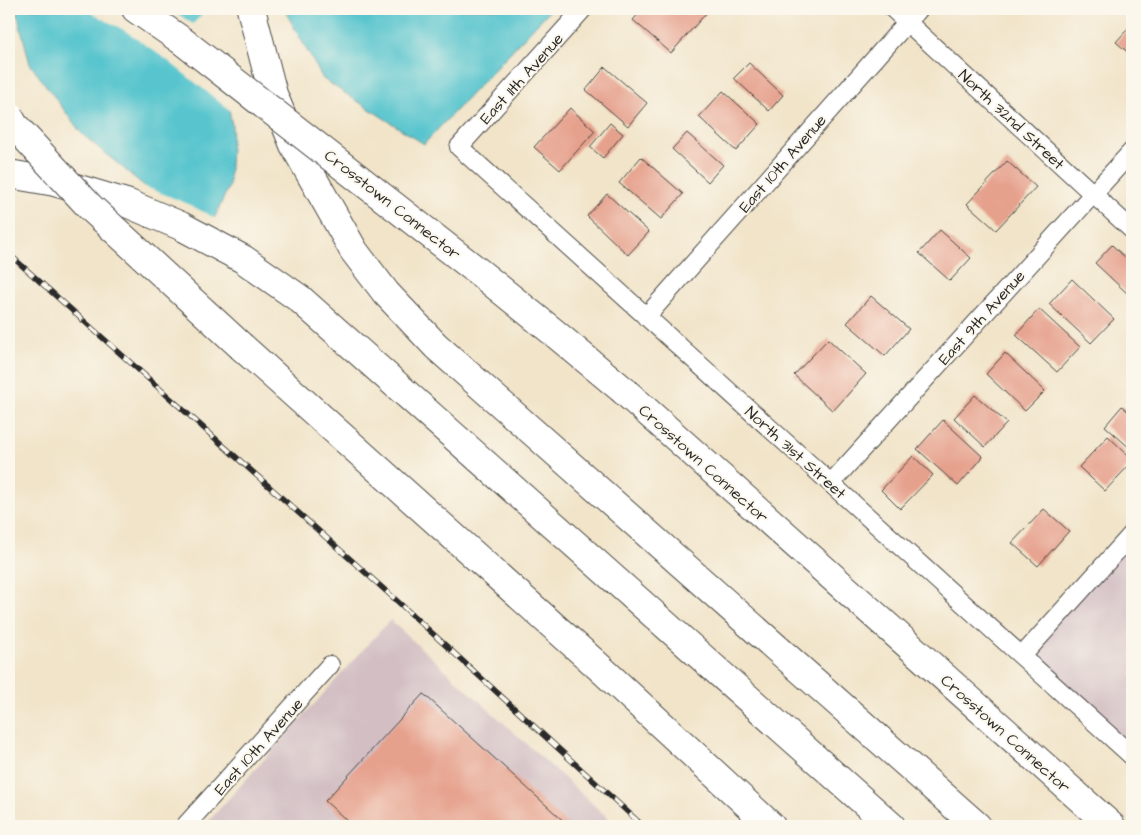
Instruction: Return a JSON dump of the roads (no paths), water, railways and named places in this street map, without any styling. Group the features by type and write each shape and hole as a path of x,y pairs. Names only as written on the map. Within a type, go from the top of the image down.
{"highway":[{"name":"Crosstown Connector","path":"136,9 210,61 574,348 1111,826"},
{"name":"Crosstown Connector","path":"251,9 273,94 294,145 354,252 386,293 436,346 977,826"},
{"path":"9,116 14,125 90,207 125,241 598,666 771,826"},
{"path":"9,174 55,182 137,207 181,226 243,259 300,299 891,826"}],"street":[{"name":"East 11th Avenue","path":"459,147 583,9"},
{"name":"North 32nd Street","path":"893,9 913,15 1093,194 1132,230"},
{"name":"East 10th Avenue","path":"646,317 913,15"},
{"name":"North 31st Street","path":"459,147 1132,756"},
{"name":"East 9th Avenue","path":"830,483 1132,151"},
{"path":"1022,656 1132,534"},
{"name":"East 10th Avenue","path":"185,826 330,665"}],"water":[{"path":"16,9 212,9 232,126 229,186 214,219 171,208 82,134 30,64"},
{"path":"284,9 551,9 424,144 323,79"}],"railway":[{"path":"9,254 396,600 643,826"}]}
